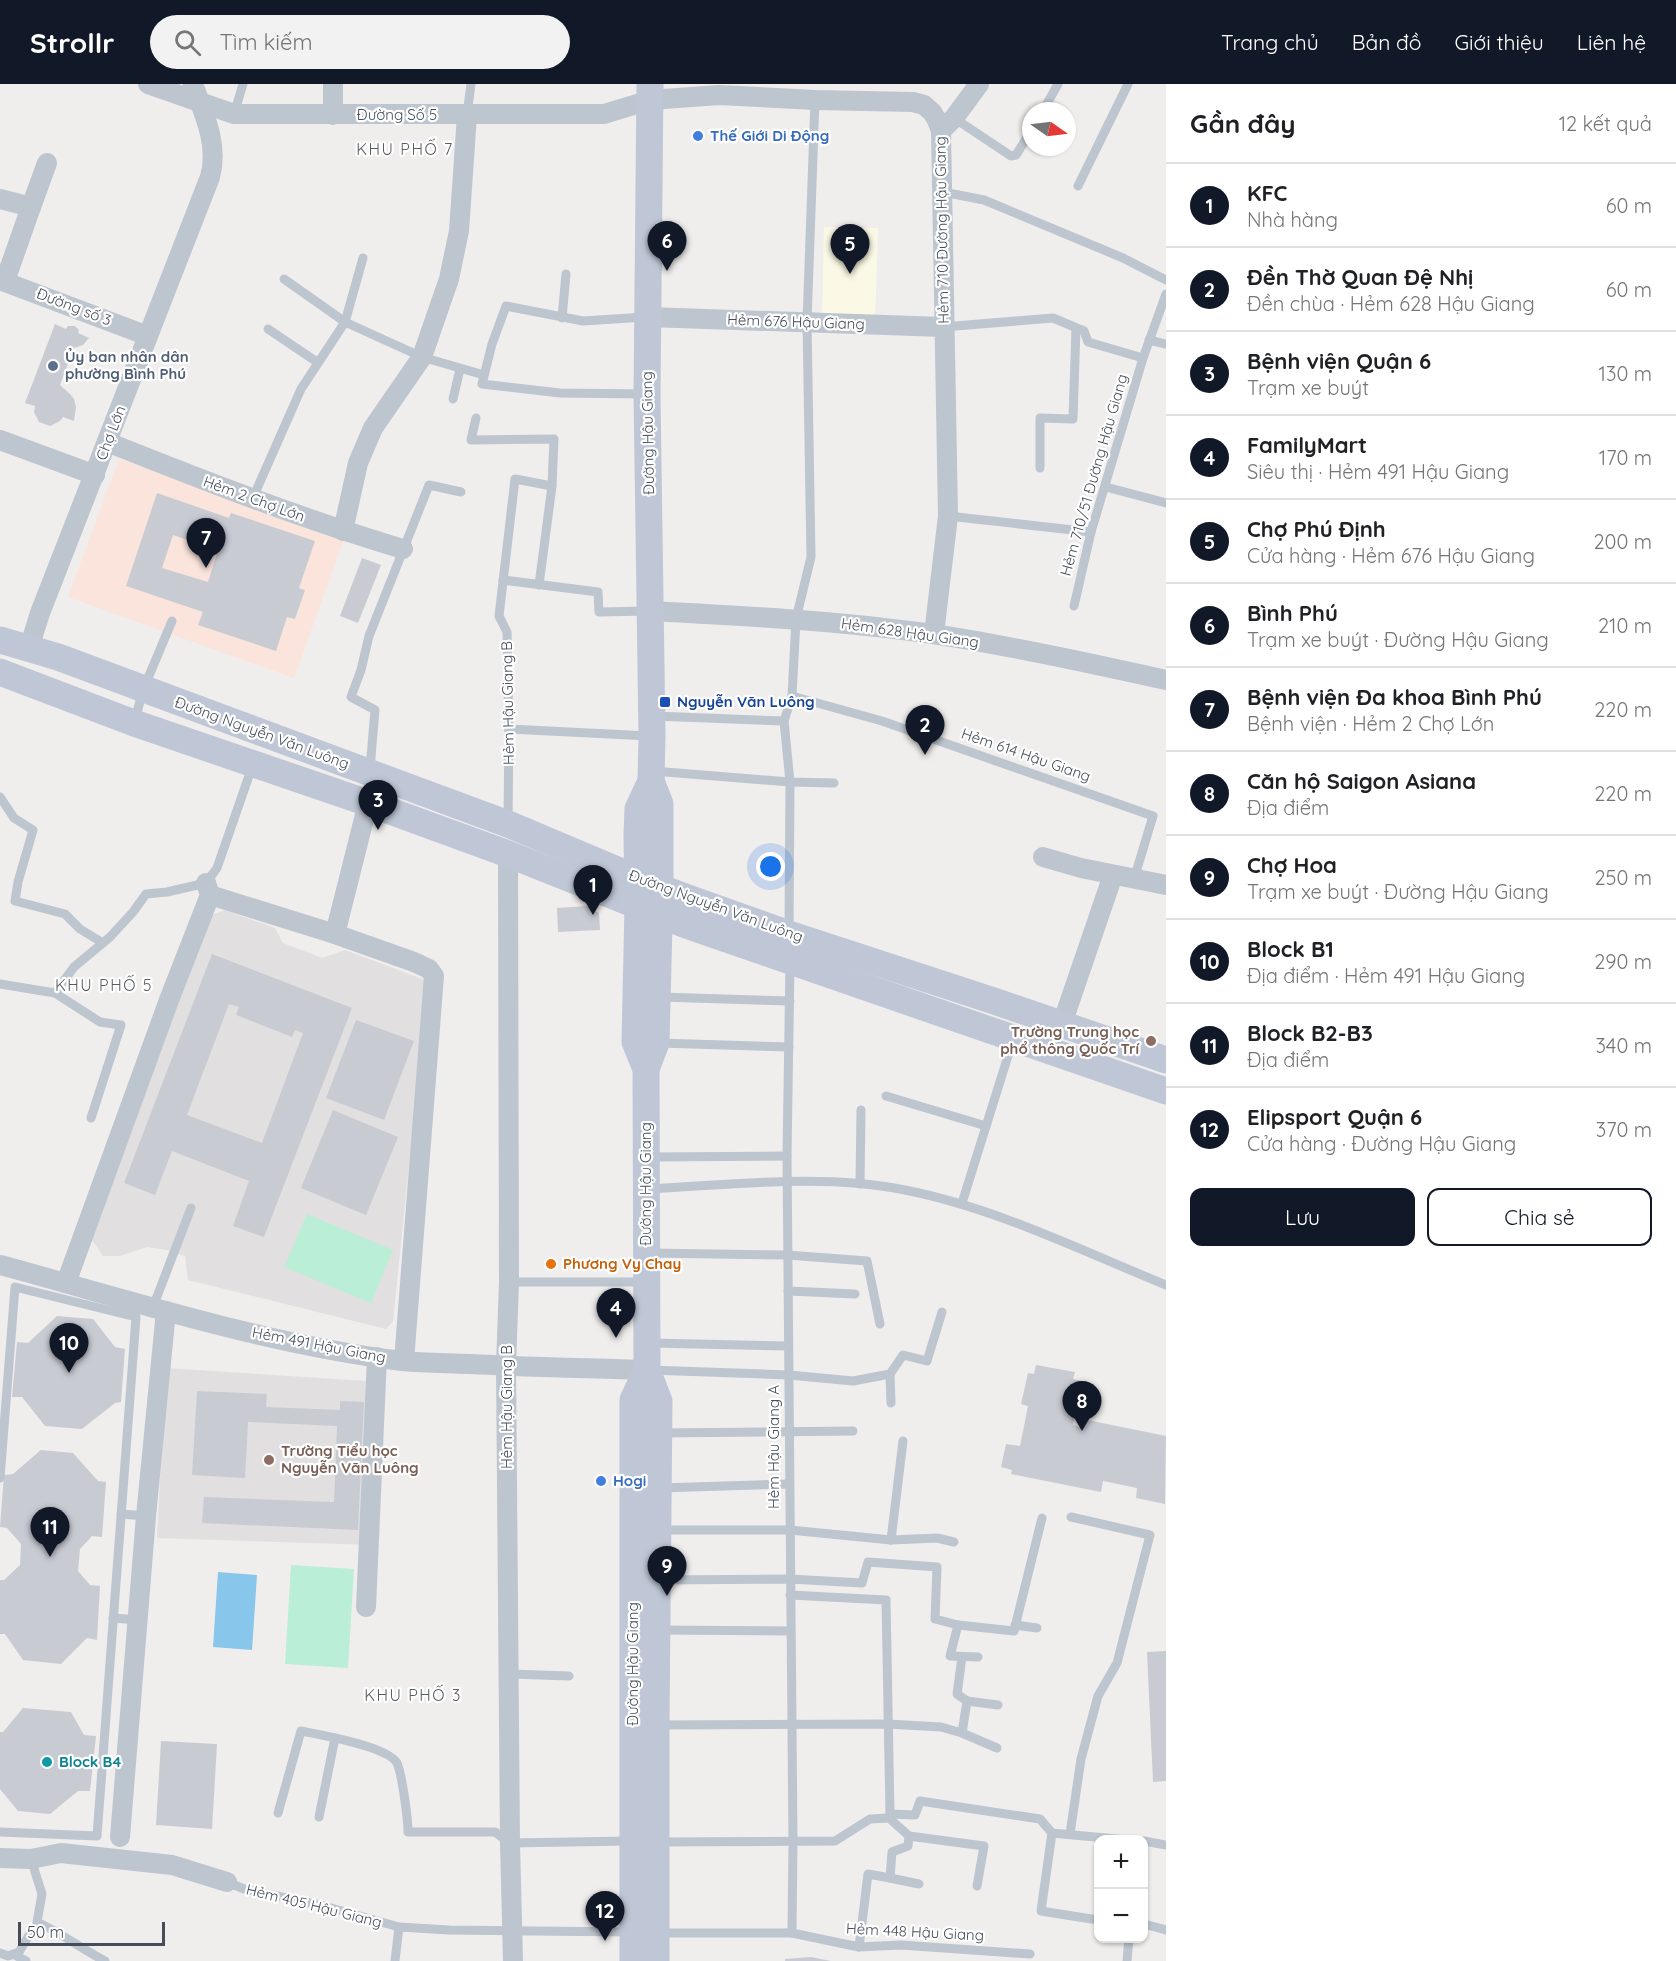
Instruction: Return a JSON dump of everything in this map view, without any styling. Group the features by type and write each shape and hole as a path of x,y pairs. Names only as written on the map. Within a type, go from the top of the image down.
{"main road":[{"name":"Đường Hậu Giang","path":"646,1070 635,1042 648,910 648,883 660,804 651,776 647,394 650,92"},
{"name":"Đường Nguyễn Văn Luông","path":"0,640 29,648 508,824 648,883 789,934 1166,1060"},
{"name":"Chợ Lớn","path":"10,676 29,648"},
{"name":"Đường Nguyễn Văn Luông","path":"10,676 134,723 368,802 508,854 648,910 790,961 1166,1091"},
{"name":"Đường Hậu Giang","path":"633,1961 644,1933 644,1842 633,1400 647,1370 648,1343 646,1070 656,1043 657,997 648,910"},
{"name":"Đường Hậu Giang","path":"644,1842 656,1725 659,1401 647,1370"},
{"name":"Đường Hậu Giang","path":"644,1933 656,1961"}],"street":[{"name":"Đường Số 5","path":"148,84 196,93 234,114 604,114 650,92"},
{"path":"333,84 333,115"},
{"path":"947,124 980,84"},
{"name":"Hẻm 710 Đường Hậu Giang","path":"650,92 913,102 924,105 937,120 947,124 943,192 943,327 948,516 934,634"},
{"name":"Chợ Lớn","path":"29,648 40,613 214,164 212,139 196,93"},
{"path":"344,531 358,463 373,428 422,357 449,279 459,231 467,115"},
{"path":"3,280 47,163"},
{"path":"0,200 31,207"},
{"name":"Đường số 3","path":"3,280 148,336"},
{"name":"Hẻm 676 Hậu Giang","path":"648,317 943,327"},
{"path":"0,440 95,475"},
{"name":"Hẻm 2 Chợ Lớn","path":"107,442 252,500 404,549"},
{"name":"Hẻm 628 Hậu Giang","path":"651,611 796,619 934,634 1166,680"},
{"path":"335,934 368,802"},
{"name":"Hẻm Hậu Giang B","path":"508,854 509,1282 506,1366 513,1961"},
{"path":"1043,857 1081,868 1166,885"},
{"path":"1062,1024 1113,875"},
{"path":"66,1283 208,889 414,962 429,969 434,976 404,1361"},
{"name":"Hẻm 491 Hậu Giang","path":"0,1265 160,1309 308,1346 404,1361 647,1370"},
{"path":"120,1838 160,1309"},
{"path":"366,1607 377,1357"},
{"name":"Hẻm 405 Hậu Giang","path":"0,1858 31,1859 61,1853 172,1865 226,1881"}],"lane":[{"path":"234,114 243,84"},
{"path":"467,115 471,84"},
{"path":"1048,102 1058,84"},
{"path":"1078,186 1128,84"},
{"path":"789,934 790,782 784,721 792,696 796,619 811,557 807,322 814,100"},
{"path":"947,124 1011,156 1016,155 1022,145"},
{"path":"943,192 984,200 1123,258 1166,280"},
{"path":"252,500 301,389 345,322 363,258"},
{"path":"562,318 566,274"},
{"path":"284,279 345,322 422,357 484,375"},
{"path":"1143,358 1166,294"},
{"path":"647,394 560,393 482,384 492,344 506,306 582,321 648,317"},
{"name":"Hẻm 710/51 Đường Hậu Giang","path":"943,327 1053,318 1084,331 1088,342 1143,358 1091,532 1074,606"},
{"path":"1040,468 1040,418 1073,418 1076,328"},
{"path":"268,329 318,362"},
{"path":"1149,339 1166,344"},
{"path":"453,399 460,369"},
{"path":"476,418 471,440 554,439 552,486 539,585"},
{"name":"Hẻm Hậu Giang B","path":"508,824 507,632 499,616 515,479 552,486"},
{"path":"370,773 375,710 351,697 362,670 369,636 429,485 461,492"},
{"path":"1106,486 1166,503"},
{"path":"948,516 1091,532"},
{"path":"503,580 598,592 599,612 651,611"},
{"path":"134,723 143,690 172,621"},
{"name":"Hẻm 614 Hậu Giang","path":"792,696 882,721 1152,816 1134,879"},
{"path":"509,729 784,721"},
{"path":"55,993 74,967 103,943 133,912 146,894 208,889 253,764"},
{"path":"651,776 834,783"},
{"path":"0,796 14,818 33,830 18,882 15,902 65,914 80,929 103,943"},
{"name":"Hẻm Hậu Giang A","path":"790,961 787,1255 792,1933"},
{"path":"0,984 55,993 100,1022 121,1025 91,1118"},
{"path":"657,997 790,1000"},
{"path":"962,1203 1014,1037"},
{"path":"656,1043 789,1047"},
{"path":"886,1096 986,1126"},
{"path":"860,1184 861,1110"},
{"path":"646,1157 787,1156"},
{"path":"646,1189 787,1182 860,1184 903,1189 962,1203 996,1215 1166,1285"},
{"path":"160,1309 191,1208"},
{"path":"646,1253 787,1255 867,1261 880,1324"},
{"path":"509,1282 647,1282"},
{"path":"0,1478 15,1287 136,1317 97,1836 0,1832"},
{"path":"788,1291 855,1294"},
{"path":"891,1403 890,1374 903,1355 927,1361 942,1312"},
{"path":"648,1343 788,1346"},
{"path":"647,1370 789,1375 853,1381 890,1374"},
{"path":"657,1433 853,1431"},
{"path":"891,1540 903,1441"},
{"path":"657,1488 789,1484"},
{"path":"121,1514 146,1516"},
{"path":"1070,1834 1081,1759 1098,1696 1117,1663 1150,1534 1071,1516"},
{"path":"657,1580 790,1579 862,1583 868,1562 937,1567 935,1619 958,1625 1014,1631 1042,1518"},
{"path":"657,1530 790,1530 891,1540 937,1538 954,1542"},
{"path":"790,1595 885,1600 889,1816 909,1836 984,1846 978,1886"},
{"path":"113,1618 138,1620"},
{"path":"1015,1624 1037,1628"},
{"path":"958,1625 950,1656 978,1657"},
{"path":"657,1630 790,1631"},
{"path":"962,1657 957,1694 967,1701 998,1705"},
{"path":"510,1674 569,1676"},
{"path":"962,1733 967,1701"},
{"path":"656,1725 887,1724 941,1728 962,1733 997,1748"},
{"path":"278,1813 301,1731 387,1753 397,1763 408,1816 408,1832 495,1832 510,1843 835,1841 870,1820 889,1816 915,1815 921,1801 1040,1819 1052,1833 1094,1836"},
{"path":"319,1816 335,1738"},
{"path":"1052,1833 1041,1911 1094,1919"},
{"path":"890,1878 892,1852 908,1846 909,1836"},
{"path":"1148,1842 1166,1845"},
{"path":"0,1953 8,1956 19,1952 37,1922 42,1894 31,1859"},
{"path":"859,1947 868,1874 919,1884"},
{"name":"Hẻm 405 Hậu Giang","path":"226,1881 244,1889 324,1906 399,1927 644,1933"},
{"path":"37,1922 61,1933 105,1961"},
{"path":"1148,1925 1166,1930"},
{"path":"395,1961 399,1927"},
{"name":"Hẻm 448 Hậu Giang","path":"644,1933 792,1933 859,1947 901,1945 1030,1954"},
{"path":"1127,1961 1129,1943"},
{"path":"15,1955 26,1961"}],"shaded area":[{"path":"824,227 878,228 875,321 822,320"},
{"path":"119,459 344,539 294,678 68,597"},
{"path":"225,910 275,928 283,943 322,958 345,950 425,980 427,991 393,1321 386,1329 188,1280 185,1256 167,1250 147,1247 120,1256 103,1256 88,1234 211,915"},
{"name":"Trường Tiểu học Nguyễn Văn Luông","path":"166,1368 381,1382 373,1545 157,1538"}],"green space":[{"path":"307,1214 393,1250 371,1303 284,1267"},
{"path":"291,1565 354,1569 348,1668 285,1664"}],"water":[{"path":"218,1572 257,1575 252,1650 213,1647"}],"building":[{"name":"Ủy ban nhân dân phường Bình Phú","path":"55,324 66,329 68,326 75,326 79,330 78,333 89,338 83,345 74,348 60,385 74,399 76,407 74,421 63,417 50,426 39,422 34,412 35,406 25,403"},
{"path":"157,493 229,518 231,513 315,541 299,588 305,590 295,619 287,617 276,651 198,625 203,612 126,586","holes":["173,535 218,550 208,582 162,568"]},
{"path":"362,558 381,565 358,623 340,616"},
{"path":"587,906 599,913 600,930 558,932 557,908"},
{"path":"212,954 352,1008 264,1237 233,1226 249,1181 172,1151 155,1195 124,1183","holes":["229,1004 239,1007 236,1015 292,1037 295,1030 303,1033 262,1143 187,1115"]},
{"path":"356,1020 414,1041 384,1120 326,1098"},
{"path":"333,1110 398,1137 366,1215 301,1188"},
{"path":"57,1316 93,1319 115,1347 125,1349 121,1402 115,1403 82,1429 45,1426 22,1397 12,1397 17,1342 28,1343"},
{"path":"1036,1365 1075,1372 1073,1379 1081,1381 1073,1425 1080,1427 1082,1419 1166,1436 1165,1504 1136,1498 1137,1488 1103,1481 1101,1492 1011,1474 1012,1470 1001,1467 1006,1444 1020,1446 1028,1406 1021,1404 1028,1373 1034,1374"},
{"path":"197,1391 267,1394 266,1407 340,1410 340,1401 364,1402 358,1530 202,1523 204,1497 334,1502 337,1426 248,1422 245,1478 192,1475"},
{"path":"41,1450 73,1453 98,1481 106,1482 102,1537 92,1536 80,1549 78,1571 90,1585 100,1586 97,1640 87,1638 61,1664 23,1660 5,1634 0,1634 0,1580 4,1580 20,1565 21,1544 7,1528 0,1527 4,1475 13,1474"},
{"path":"1166,1651 1166,1781 1153,1782 1147,1652"},
{"name":"Block B4","path":"23,1708 71,1712 84,1735 96,1736 90,1791 78,1791 50,1814 18,1811 0,1789 0,1732 3,1732"},
{"path":"161,1741 217,1744 212,1829 156,1825"},
{"path":"811,1957 831,1961 785,1961 785,1959"}],"place":[{"name":"Thế Giới Di Động","path":"698,136"},
{"name":"Bình Phú","path":"667,271"},
{"name":"Chợ Phú Định","path":"850,274"},
{"name":"Ủy ban nhân dân phường Bình Phú","path":"53,366"},
{"name":"Bệnh viện Đa khoa Bình Phú","path":"206,568"},
{"name":"Nguyễn Văn Luông","path":"665,702"},
{"name":"Đền Thờ Quan Đệ Nhị","path":"925,755"},
{"name":"Bệnh viện Quận 6","path":"378,830"},
{"name":"KFC","path":"593,915"},
{"name":"Trường Trung học phổ thông Quốc Trí","path":"1151,1041"},
{"name":"Phương Vy Chay","path":"551,1264"},
{"name":"FamilyMart","path":"616,1338"},
{"name":"Block B1","path":"69,1373"},
{"name":"Căn hộ Saigon Asiana","path":"1082,1431"},
{"name":"Trường Tiểu học Nguyễn Văn Luông","path":"269,1460"},
{"name":"Hogi","path":"601,1481"},
{"name":"Block B2-B3","path":"50,1557"},
{"name":"Chợ Hoa","path":"667,1596"},
{"name":"Block B4","path":"47,1762"},
{"name":"Elipsport Quận 6","path":"605,1941"}],"district":[{"name":"KHU PHỐ 7","path":"405,149"},
{"name":"KHU PHỐ 5","path":"104,985"},
{"name":"KHU PHỐ 3","path":"413,1695"}]}
